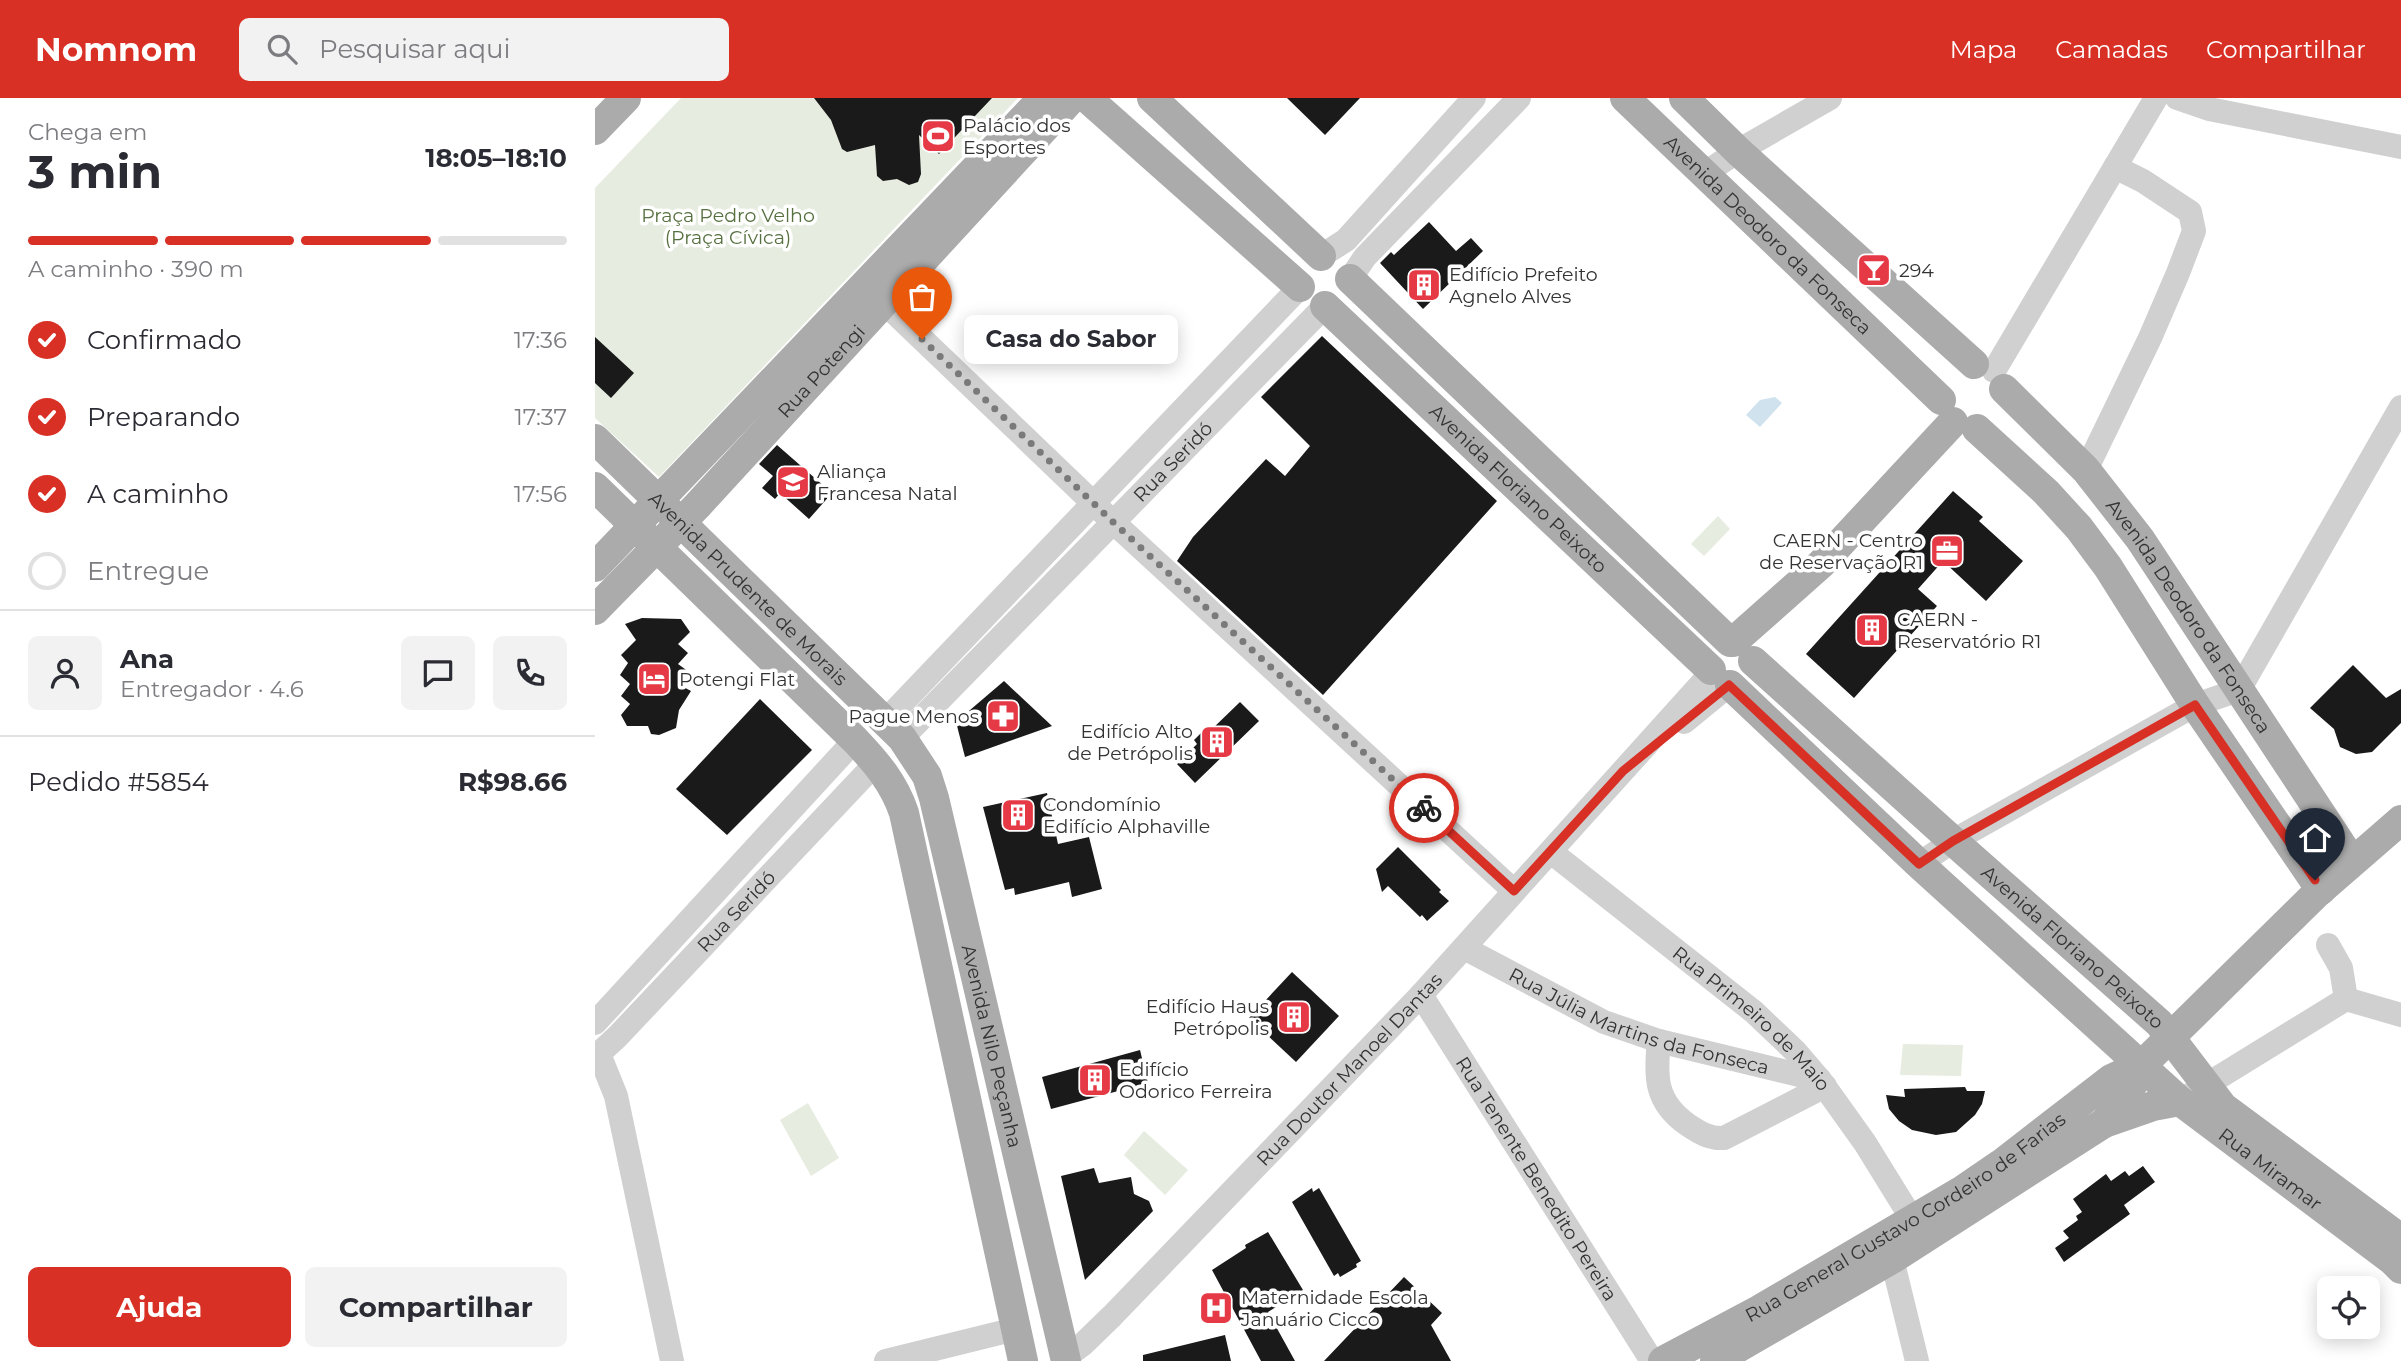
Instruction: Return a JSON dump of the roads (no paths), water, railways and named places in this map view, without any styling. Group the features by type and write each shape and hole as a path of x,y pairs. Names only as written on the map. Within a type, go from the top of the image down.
{"main road":[{"path":"595,130 626,98"},
{"name":"Rua Potengi","path":"595,567 660,500 775,399 874,293 1043,98"},
{"name":"Rua Potengi","path":"874,293 1072,98"},
{"path":"1087,98 1300,287 1309,301 1325,306 1341,301 1350,287 1350,279 1344,264 1329,256 1321,256 1313,258 1302,271 1300,287"},
{"path":"1152,98 1321,256"},
{"name":"Avenida Deodoro da Fonseca","path":"1625,98 1957,417 2046,492 2079,528 2108,567 2353,861"},
{"name":"Avenida Deodoro da Fonseca","path":"1684,98 1738,151 1991,375 2087,471 2140,539 2217,697 2321,890"},
{"path":"1193,194 1223,162"},
{"path":"1828,292 1859,259"},
{"name":"Avenida Floriano Peixoto","path":"1350,279 1742,651 2149,1014 2171,1037"},
{"name":"Avenida Floriano Peixoto","path":"1325,306 1919,864 2143,1064"},
{"path":"1964,365 1991,375 2002,410 1996,419 1987,425 1957,417 1946,379 1954,370 1964,365"},
{"name":"Rua Potengi","path":"595,610 682,522 775,399"},
{"path":"1721,678 1710,664 1714,652 1724,644 1742,651 1957,417"},
{"name":"Avenida Prudente de Morais","path":"595,439 894,729"},
{"name":"Avenida Prudente de Morais","path":"595,487 766,652 876,763"},
{"path":"766,652 790,628"},
{"name":"Avenida Nilo Peçanha","path":"894,729 927,776 935,798 1066,1359"},
{"name":"Avenida Nilo Peçanha","path":"876,763 893,788 904,813 1023,1361"},
{"name":"Rua General Gustavo Cordeiro de Farias","path":"1663,1361 1759,1310 1887,1248 1912,1219 1963,1190 2001,1164 2112,1079 2143,1064 2321,890 2401,820"},
{"name":"Rua Miramar","path":"2171,1037 2223,1107 2401,1239"},
{"name":"Rua General Gustavo Cordeiro de Farias","path":"1715,1361 1887,1248 2104,1123 2128,1093 2143,1064"},
{"name":"Rua Miramar","path":"2143,1064 2180,1101 2401,1269"},
{"path":"2104,1123 2153,1105 2180,1101"},
{"path":"972,1127 986,1175 1001,1205 1014,1211 1021,1209 1028,1199"}],"street":[{"path":"1321,256 1346,240 1474,98"},
{"path":"1350,279 1365,257 1519,98"},
{"path":"1704,174 1738,151 1830,98"},
{"path":"1991,375 2156,98"},
{"path":"2177,98 2209,110 2401,147"},
{"path":"2087,471 2150,338 2194,231 2190,212 2143,181 2115,167"},
{"name":"Rua Seridó","path":"894,729 994,606 1300,287"},
{"path":"874,293 1113,522 1514,891"},
{"name":"Rua Seridó","path":"894,729 1013,624 1325,306"},
{"path":"1919,864 1953,841 2217,697 2401,407"},
{"path":"994,606 1013,624"},
{"name":"Rua Doutor Manoel Dantas","path":"1066,1359 1112,1316 1421,995 1623,771 1721,678"},
{"name":"Rua Seridó","path":"595,1023 855,740"},
{"name":"Rua Seridó","path":"597,1055 876,763"},
{"path":"826,771 843,775 848,782 849,791"},
{"path":"774,828 798,846"},
{"name":"Rua Primeiro de Maio","path":"1551,852 1754,1012 1796,1052 1865,1143 1912,1219"},
{"path":"691,918 712,937"},
{"path":"2328,945 2341,968 2346,999"},
{"name":"Rua Júlia Martins da Fonseca","path":"1464,948 1604,1022 1659,1041 1822,1083"},
{"name":"Rua Tenente Benedito Pereira","path":"1421,995 1652,1361"},
{"path":"2180,1101 2346,999 2401,1015"},
{"path":"1659,1041 1656,1069 1662,1096 1670,1110 1684,1122 1711,1137 1724,1138 1822,1083"},
{"path":"597,1055 616,1096 672,1361"},
{"path":"1887,1248 1916,1361"},
{"path":"886,1361 1016,1329"}],"water":[{"path":"1775,397 1782,403 1760,427 1746,415 1760,400"}],"place":[{"name":"Palácio dos Esportes","path":"938,136"},
{"name":"294","path":"1874,270"},
{"name":"Edifício Prefeito Agnelo Alves","path":"1424,285"},
{"name":"Casa do Sabor","path":"922,339"},
{"name":"Aliança Francesa Natal","path":"793,482"},
{"name":"CAERN - Centro de Reservação R1","path":"1947,551"},
{"name":"CAERN - Reservatório R1","path":"1872,630"},
{"name":"Potengi Flat","path":"654,679"},
{"name":"Pague Menos","path":"1003,716"},
{"name":"Edifício Alto de Petrópolis","path":"1217,742"},
{"name":"Condomínio Edifício Alphaville","path":"1018,815"},
{"name":"Edifício Haus Petrópolis","path":"1294,1017"},
{"name":"Edifício Odorico Ferreira","path":"1095,1080"},
{"name":"Maternidade Escola Januário Cicco","path":"1216,1308"}],"park label":[{"name":"Praça Pedro Velho (Praça Cívica)","path":"728,226"}]}
